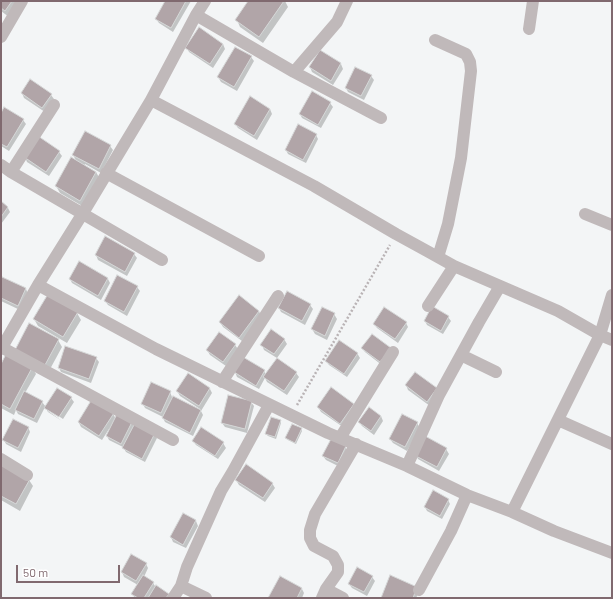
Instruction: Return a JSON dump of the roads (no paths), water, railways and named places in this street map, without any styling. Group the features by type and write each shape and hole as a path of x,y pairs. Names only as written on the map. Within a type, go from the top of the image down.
{"street":[{"path":"1,37 22,1"},
{"path":"173,440 1,348 151,100 205,1"},
{"path":"294,72 337,22 347,1"},
{"path":"528,29 533,1"},
{"path":"196,15 294,72 381,118"},
{"path":"435,40 466,54 472,71 461,158 448,224 438,257"},
{"path":"151,100 314,186 454,266 558,311 600,335 612,340"},
{"path":"54,105 4,169 83,213 162,260"},
{"path":"106,173 259,256"},
{"path":"585,214 612,225"},
{"path":"428,306 454,266"},
{"path":"38,285 156,349 269,405 340,438 407,466 467,495 612,553"},
{"path":"407,466 439,396 500,286"},
{"path":"512,512 600,335 612,295"},
{"path":"222,382 278,296"},
{"path":"340,438 393,352"},
{"path":"461,355 496,372"},
{"path":"173,598 181,586 187,567 221,491 269,405"},
{"path":"558,420 612,444"},
{"path":"343,598 324,594 338,572 338,565 332,556 314,546 310,538 310,530 315,514 356,444"},
{"path":"1,459 27,475"},
{"path":"419,590 451,531 467,495"},
{"path":"181,586 206,598"}]}
